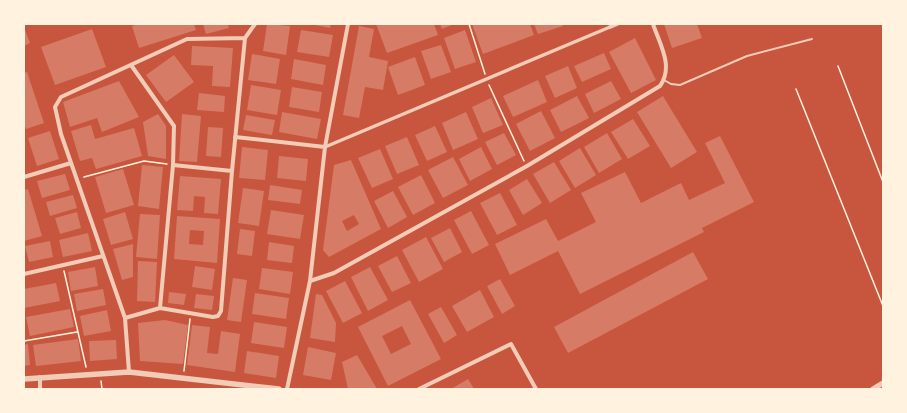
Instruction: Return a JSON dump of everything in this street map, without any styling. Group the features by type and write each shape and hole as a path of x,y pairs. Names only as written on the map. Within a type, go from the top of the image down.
{"street":[{"path":"125,318 160,308 213,318 218,316 221,311 232,171 245,38 254,24"},
{"path":"287,389 310,281 325,147 348,24"},
{"path":"235,137 325,147 617,24"},
{"path":"310,281 334,273 527,166 660,86 664,80 667,65 653,24"},
{"path":"129,372 125,318 61,134 55,107 61,97 187,40 245,38"},
{"path":"131,65 174,126 173,165 160,308"},
{"path":"24,177 71,163"},
{"path":"173,165 232,171"},
{"path":"24,274 103,256"},
{"path":"419,389 510,344 536,389"},
{"path":"24,379 129,372 184,377 242,387 278,389"},
{"path":"40,377 40,389"},
{"path":"873,389 883,383"}],"lane":[{"path":"664,80 671,84 680,86 746,56 812,39"}],"path":[{"path":"469,24 487,79 527,166"},
{"path":"838,66 883,182"},
{"path":"796,89 883,306"},
{"path":"76,179 144,161 173,165"},
{"path":"62,266 87,374"},
{"path":"184,377 191,313"},
{"path":"24,340 78,332"}],"building":[{"path":"138,24 194,24 196,30 139,48 132,26"},
{"path":"203,24 228,24 229,28 206,34"},
{"path":"267,24 290,26 286,55 263,51"},
{"path":"310,24 331,24 330,28"},
{"path":"376,24 434,24 438,35 387,53"},
{"path":"440,24 454,24 442,29"},
{"path":"472,24 530,24 534,35 483,54"},
{"path":"534,24 562,24 563,26 538,34"},
{"path":"664,24 697,24 702,38 672,48"},
{"path":"359,26 374,29 369,57 388,61 383,90 365,87 359,118 343,115"},
{"path":"24,27 30,43 24,46"},
{"path":"92,29 106,67 55,85 41,47"},
{"path":"301,30 333,35 329,57 297,52"},
{"path":"465,30 476,62 455,69 444,38"},
{"path":"635,38 656,80 631,93 609,52"},
{"path":"441,45 451,72 431,79 421,51"},
{"path":"192,46 233,48 230,87 212,86 213,66 191,65"},
{"path":"604,53 611,69 582,82 574,66"},
{"path":"252,54 280,59 276,84 248,80"},
{"path":"174,55 194,82 166,102 146,75"},
{"path":"415,57 425,85 398,95 388,67"},
{"path":"294,59 326,65 323,85 291,79"},
{"path":"568,66 577,88 555,98 545,76"},
{"path":"27,72 44,123 26,129 24,124 24,73"},
{"path":"538,80 547,102 513,117 503,96"},
{"path":"119,81 139,117 102,132 97,118 70,127 63,102"},
{"path":"611,81 621,99 594,113 585,94"},
{"path":"251,85 281,90 277,115 247,110"},
{"path":"292,87 322,92 319,112 289,107"},
{"path":"199,93 225,96 224,112 197,110"},
{"path":"577,96 589,118 561,132 550,110"},
{"path":"663,96 697,152 671,168 637,112"},
{"path":"491,98 503,125 483,133 472,107"},
{"path":"541,111 555,138 530,151 516,124"},
{"path":"282,112 321,119 317,139 279,132"},
{"path":"466,112 478,139 453,150 442,123"},
{"path":"158,114 166,126 166,159 148,156 143,122"},
{"path":"182,114 201,116 197,162 179,161"},
{"path":"246,115 275,120 272,135 243,130"},
{"path":"633,119 650,146 628,159 611,132"},
{"path":"91,125 95,139 134,128 142,156 96,169 92,158 80,161 71,131"},
{"path":"435,126 447,152 427,161 415,135"},
{"path":"208,127 223,128 221,157 206,156"},
{"path":"50,131 59,159 37,166 28,138"},
{"path":"504,133 516,155 497,165 485,142"},
{"path":"607,133 622,159 599,173 584,147"},
{"path":"720,136 754,202 702,228 704,232 580,294 558,251 510,275 495,244 546,219 558,241 596,222 581,193 625,172 641,203 681,183 689,200 725,183 705,143"},
{"path":"407,137 419,165 397,174 385,146"},
{"path":"242,147 268,150 265,180 239,178"},
{"path":"481,147 492,169 470,181 459,159"},
{"path":"580,148 596,175 575,188 559,161"},
{"path":"380,149 393,179 372,188 358,158"},
{"path":"279,156 308,159 306,181 277,178"},
{"path":"453,157 468,185 443,198 428,170"},
{"path":"351,160 381,229 329,257 323,250 334,165","holes":["354,215 359,224 347,231 342,221"]},
{"path":"554,162 571,190 550,203 533,174"},
{"path":"142,165 163,167 159,209 138,206"},
{"path":"123,169 134,205 106,213 95,177"},
{"path":"65,174 70,190 42,198 37,181"},
{"path":"421,175 435,203 413,215 398,187"},
{"path":"180,176 221,179 218,214 204,213 205,197 194,196 193,211 177,210"},
{"path":"527,179 542,203 523,215 509,190"},
{"path":"270,185 302,190 300,204 268,200"},
{"path":"243,188 264,191 259,226 238,223"},
{"path":"28,189 42,236 24,241 24,190"},
{"path":"393,191 407,217 388,228 374,201"},
{"path":"500,193 517,225 497,235 480,203"},
{"path":"73,195 77,208 50,216 46,202"},
{"path":"271,210 304,215 300,239 267,234"},
{"path":"471,211 489,245 472,254 454,220"},
{"path":"77,212 81,228 60,234 55,218"},
{"path":"125,212 133,239 111,245 103,219"},
{"path":"140,214 160,215 157,259 136,257"},
{"path":"177,216 220,219 217,263 174,259","holes":["190,230 204,231 203,245 189,244"]},
{"path":"450,228 462,252 444,262 431,238"},
{"path":"240,229 255,231 252,256 237,254"},
{"path":"88,233 92,251 63,257 59,240"},
{"path":"426,237 443,269 419,282 402,250"},
{"path":"50,241 53,257 29,262 25,246"},
{"path":"269,242 294,246 292,263 267,260"},
{"path":"133,244 133,277 122,280 113,249"},
{"path":"693,252 708,279 568,353 554,327"},
{"path":"397,256 411,283 392,292 378,266"},
{"path":"138,261 157,262 155,302 137,301"},
{"path":"195,266 215,269 212,290 192,287"},
{"path":"95,267 98,286 71,291 68,272"},
{"path":"370,267 388,300 368,311 351,277"},
{"path":"262,268 293,272 290,294 259,289"},
{"path":"233,278 247,280 241,322 227,320"},
{"path":"500,279 515,306 502,314 487,286"},
{"path":"345,281 362,313 343,323 326,291"},
{"path":"56,283 60,301 24,308 24,289"},
{"path":"103,289 106,305 77,311 74,294"},
{"path":"480,290 494,317 467,332 452,306"},
{"path":"169,292 186,294 184,305 168,303"},
{"path":"255,293 289,298 286,319 252,314"},
{"path":"196,294 214,296 212,310 194,308"},
{"path":"316,294 322,295 336,323 335,342 310,338"},
{"path":"410,300 441,359 388,386 358,327","holes":["402,326 411,344 391,354 382,336"]},
{"path":"441,307 457,335 444,343 428,314"},
{"path":"70,309 74,327 30,336 26,317"},
{"path":"107,310 111,331 84,336 80,316"},
{"path":"165,320 188,325 183,364 140,361 138,323"},
{"path":"254,322 287,327 284,348 251,343"},
{"path":"192,325 210,327 207,353 218,354 221,331 240,334 235,372 187,365"},
{"path":"78,339 81,361 36,366 33,345"},
{"path":"116,340 117,359 90,361 89,341"},
{"path":"28,344 30,365 24,366 24,345"},
{"path":"308,347 336,353 331,380 303,375"},
{"path":"247,351 279,356 276,378 244,373"},
{"path":"357,355 377,389 348,389 342,362"},
{"path":"468,379 474,389 451,389"}]}
